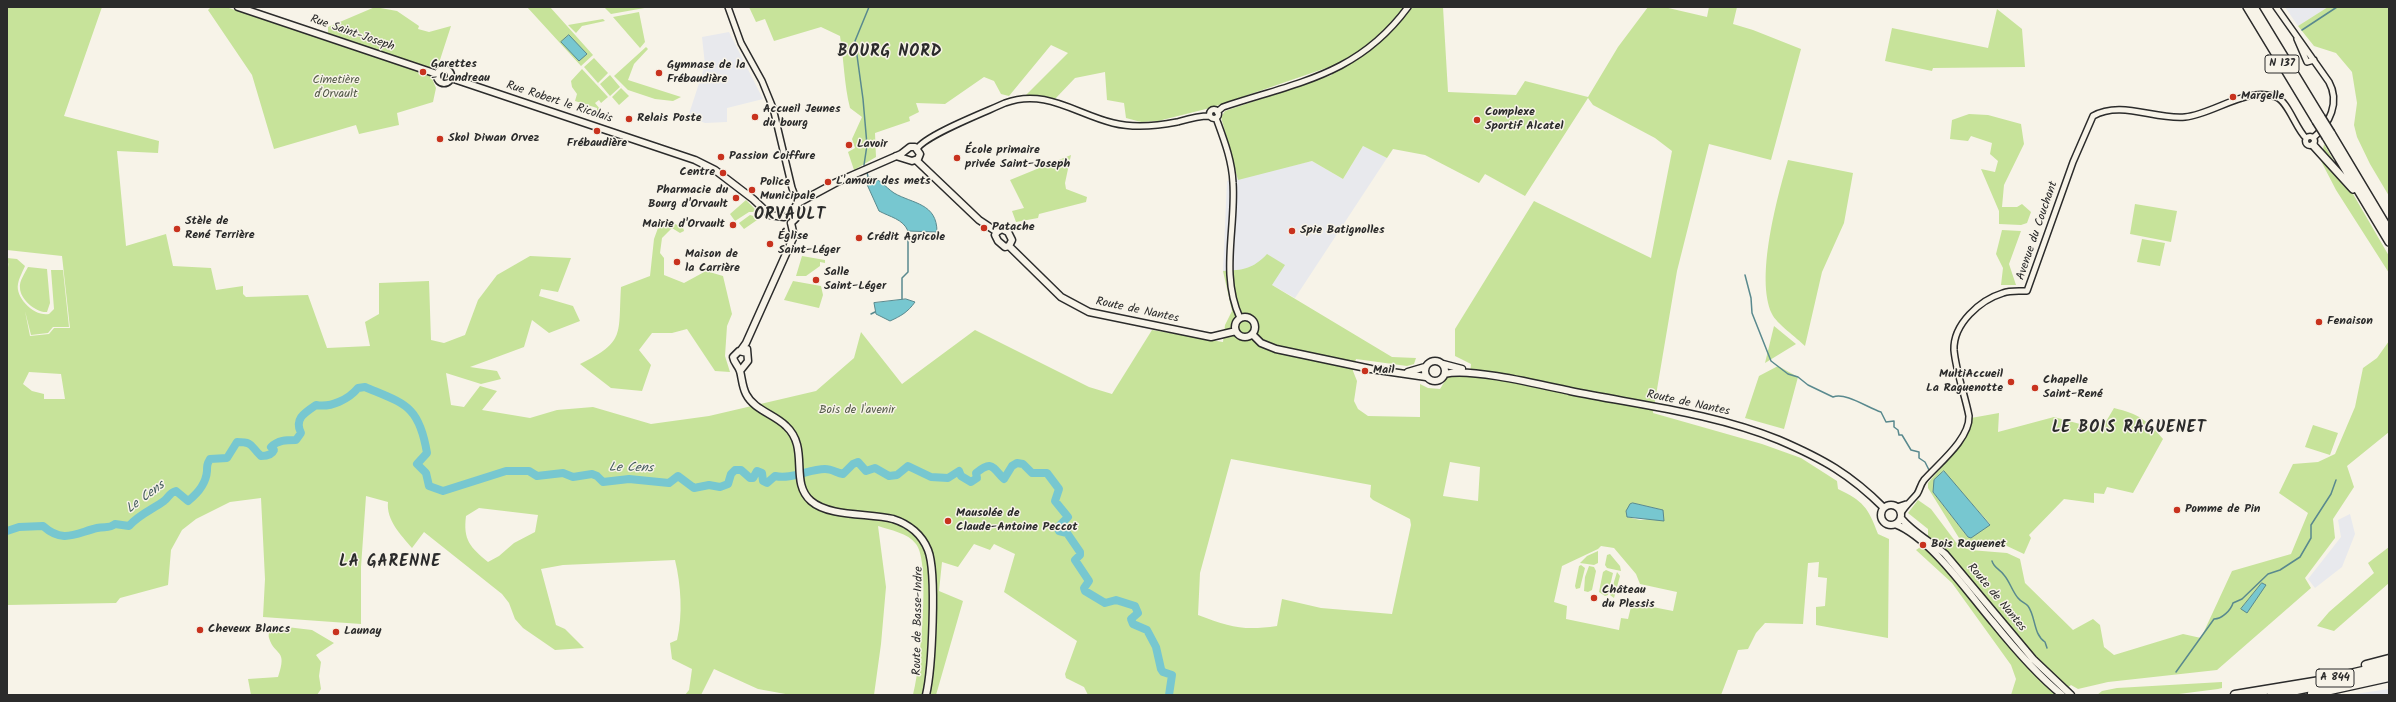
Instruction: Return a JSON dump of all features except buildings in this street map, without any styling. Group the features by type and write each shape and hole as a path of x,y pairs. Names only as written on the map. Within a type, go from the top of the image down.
{"highway":[{"name":"N 137","path":"2247,7 2389,230"},
{"name":"N 137","path":"2254,7 2318,119"},
{"name":"N 137","path":"2328,135 2389,242"},
{"path":"2313,141 2349,184 2362,204 2368,207"},
{"path":"2280,688 2285,683 2389,660"},
{"name":"A 844","path":"2235,695 2280,688 2389,665"},
{"name":"A 844","path":"2272,695 2389,671"},
{"path":"2303,695 2389,677"},
{"path":"2368,682 2389,682"}],"main road":[{"name":"Rue Saint-Joseph","path":"238,7 437,74"},
{"path":"446,69 450,73 451,78 448,83 442,83 438,80 437,74 441,70 446,69"},
{"name":"Rue Robert le Ricolais","path":"451,78 700,162 748,195 770,215 784,217"},
{"path":"791,223 786,222 784,217 786,212 792,211 798,203 866,168 896,156 912,147 917,149 919,156 916,160"},
{"path":"906,151 906,158"},
{"path":"896,156 906,158 909,161 916,160"},
{"path":"916,160 979,220 998,232 1002,230 1008,232 1012,240 1009,246 1005,247 998,241 996,235 998,232"},
{"path":"791,223 796,218 792,211"},
{"path":"744,351 735,353 733,357 740,367 748,361 744,351 746,343 794,236 791,223"},
{"name":"Route de Nantes","path":"1009,246 1061,297 1089,312 1211,338 1236,331"},
{"path":"1246,316 1254,320 1256,329 1252,334 1243,337 1236,331 1235,325 1240,318 1246,316"},
{"path":"1252,334 1261,342 1276,349 1398,373 1426,377 1437,381 1445,374 1443,364 1434,361 1425,367 1398,373"},
{"name":"Route de Nantes","path":"1443,364 1467,372 1675,411 1754,431 1801,450 1842,472 1868,490 1884,508"},
{"name":"Route de Basse-Indre","path":"740,367 749,399 792,432 799,450 800,478 805,494 818,506 828,510 894,520 911,528 924,541 930,556 933,577 930,668 926,695"},
{"path":"1425,367 1426,377"},
{"name":"Route de Nantes","path":"1445,374 1467,372"},
{"path":"1891,505 1897,507 1901,515 1895,524 1888,524 1884,521 1882,516 1884,508 1891,505"},
{"name":"Route de Nantes","path":"1901,515 1906,525 1930,540 1945,554 2033,659 2071,695"},
{"name":"Route de Nantes","path":"1895,524 1905,528 1932,551 1956,577 2020,654 2062,695"}],"street":[{"path":"728,7 741,43 762,81 773,108 792,188 798,203"},
{"path":"1240,318 1232,290 1230,275 1233,199 1232,166 1216,118 1217,112 1223,107 1323,75 1333,70 1365,52 1383,37 1408,7"},
{"path":"2276,7 2295,33 2304,58 2310,62 2314,60 2332,87 2335,102 2328,119 2313,141 2306,144 2306,138 2313,141"},
{"name":"Avenue du Couchant","path":"1901,515 1906,504 1918,494 1919,485 1940,465 1969,426 1969,416 1954,349 1957,334 1974,310 1983,302 2005,292 2027,291 2073,162 2093,116 2110,109 2182,117 2204,113 2241,97 2270,96 2280,99 2300,133 2306,138"},
{"path":"917,149 923,142 937,135 1005,103 1017,99 1031,98 1052,100 1104,120 1122,124 1163,124 1209,116 1216,118"},
{"path":"1209,116 1211,110 1217,112"},
{"path":"1897,507 1906,504"}],"shaded area":[{"path":"2285,7 2328,7 2298,26"},
{"path":"729,32 763,99 727,108 727,122 705,123 688,117 705,65 702,37"},
{"path":"1363,146 1387,158 1295,298 1272,285 1257,265 1237,271 1223,271 1227,181 1312,161 1343,179"},
{"path":"2350,514 2355,534 2342,567 2315,588 2308,579 2341,537 2338,520"},
{"path":"2389,689 2389,695 2348,695"}],"green space":[{"name":"Bois de l'avenir","path":"7,7 102,7 64,116 159,141 158,153 117,151 126,246 166,234 173,266 211,268 216,290 243,286 243,294 246,297 308,295 327,348 370,346 365,322 379,314 379,283 429,281 431,340 444,343 465,335 478,300 497,275 530,256 571,258 558,292 541,289 539,296 573,306 580,321 549,333 532,320 524,347 470,367 497,371 501,379 481,384 446,373 451,405 464,407 480,386 497,391 482,410 530,418 557,410 593,407 651,424 709,416 816,391 854,358 861,332 902,384 975,330 1089,387 1112,394 1152,330 1223,342 1225,325 1232,311 1223,271 1247,268 1257,263 1267,254 1285,265 1272,285 1392,357 1416,358 1414,364 1407,366 1356,359 1353,371 1357,381 1354,401 1358,409 1368,416 1420,417 1420,384 1428,388 1440,389 1448,376 1470,375 1471,364 1455,356 1455,329 1534,201 1651,258 1672,151 1655,138 1593,105 1588,98 1525,196 1485,174 1479,183 1425,155 1393,149 1387,158 1363,146 1343,179 1312,161 1238,180 1221,117 1225,111 1332,75 1332,66 1210,108 1158,121 1141,122 1126,118 1124,103 1107,100 1105,72 1075,78 1055,99 1025,96 1068,53 1051,45 1009,96 1001,94 994,81 984,77 945,104 916,103 919,112 909,117 910,121 875,133 876,157 854,170 848,152 855,148 852,139 862,117 850,108 846,90 840,36 821,27 774,41 765,19 756,22 749,7 1443,7 1448,92 1516,95 1525,81 1588,97 1618,47 1648,7 1664,7 1707,17 1709,7 1737,7 1733,24 1753,30 1801,49 1771,160 1709,144 1677,271 1653,413 1762,444 1801,458 1837,481 1838,489 1859,501 1868,511 1878,534 1889,539 1888,638 1816,625 1816,607 1825,606 1827,578 1818,577 1819,562 1808,563 1803,624 1765,623 1756,633 1748,649 1738,650 1721,695 1088,695 1084,687 1066,678 1065,674 1077,641 1004,592 1015,554 994,544 990,550 974,544 958,567 942,562 939,591 963,601 936,695 913,695 919,664 923,617 923,572 920,555 913,540 898,532 878,526 886,587 881,644 874,695 791,695 758,689 714,669 701,695 685,695 689,690 692,669 672,659 670,643 677,640 681,610 679,580 675,560 563,565 541,569 556,625 565,629 584,648 555,650 523,628 515,619 509,603 502,594 424,532 412,548 395,527 389,515 388,502 366,496 361,567 361,624 263,617 265,579 261,498 230,502 196,519 182,530 171,550 168,585 120,598 116,603 7,605 7,261 9,267 7,258 17,259 25,266 20,277 18,289 27,305 38,313 49,314 54,309 51,270 63,270 69,327 53,327 48,333 31,335 25,311 30,336 49,334 54,328 70,328 62,256 7,250","holes":["29,372 61,374 65,399 44,399 44,394 32,391 23,384","1231,459 1371,485 1370,497 1373,500 1410,519 1411,525 1392,614 1321,608 1282,599 1277,626 1255,628 1237,627 1198,615 1200,573","1450,462 1480,467 1478,501 1443,496","1633,503 1663,510 1663,518 1640,520 1627,517","479,508 538,515 535,532 514,543 499,556 488,562 472,547 469,542 465,524 466,516","1601,546 1614,548 1636,574 1640,584 1677,592 1673,611 1632,603 1628,619 1621,618 1619,630 1566,619 1567,606 1554,602 1562,566 1598,549"]},
{"name":"Cimetière d'Orvault","path":"211,7 226,7 431,76 436,88 433,102 397,113 399,125 359,134 356,125 274,149 252,75 208,10"},
{"path":"375,7 397,11 419,26 418,29 429,32 451,26 438,66 431,69 328,33 328,27"},
{"path":"527,7 550,7 593,55 581,66"},
{"path":"604,7 650,7 611,14"},
{"path":"2328,7 2389,7 2389,196 2370,164 2357,137 2354,125 2357,103 2352,72 2336,53 2314,46 2298,26"},
{"path":"1997,9 2022,29 2025,67 1933,68 1932,71 1885,61 1892,28 1988,48"},
{"path":"639,12 645,42 640,48 613,17"},
{"path":"603,19 605,21 582,26 576,33 568,25"},
{"path":"646,47 648,49 634,64 628,80 681,97 673,101 655,99 628,90 614,76"},
{"path":"594,58 608,73 598,83 584,67"},
{"path":"582,69 608,97 601,103 599,100 595,103 600,109 597,111 597,108 575,101 577,94 572,87 571,81"},
{"path":"610,75 620,87 610,96 600,84"},
{"path":"621,88 629,96 619,105 612,97"},
{"path":"1969,114 1988,115 2021,124 2024,144 2004,185 2002,207 2017,207 2022,204 2031,212 2027,223 2021,225 1999,224 1999,211 1981,169 1995,172 1998,161 1990,154 1992,143 1971,136 1968,141 1950,139 1952,120"},
{"path":"2324,144 2389,256 2389,273 2336,190 2321,161"},
{"path":"1071,155 1065,183 1066,189 1087,197 1086,202 1039,214 1038,218 1016,222 1012,211 1024,208 1010,180"},
{"path":"1788,160 1853,173 1844,223 1822,272 1805,346 1774,318 1767,299 1767,259 1770,238 1778,195"},
{"path":"746,200 758,212 749,212 735,221 730,214"},
{"path":"2135,204 2177,211 2171,242 2130,234"},
{"path":"750,215 760,218 744,229 739,223"},
{"path":"669,222 683,227 684,231 680,233 672,228 662,238 660,253 664,258 664,275 684,283 706,271 723,276 732,314 727,326 725,356 730,372 715,371 687,329 672,333 652,333 639,350 651,365 642,391 611,388 580,364 605,349 617,335 620,316 621,287 650,276 654,239 658,228"},
{"path":"2002,230 2021,231 2009,264 2016,285 2001,285 2003,268 1996,254"},
{"path":"2142,239 2165,243 2160,266 2137,262"},
{"path":"802,256 825,260 825,263 820,262 820,266 806,276 796,276"},
{"path":"28,267 47,269 50,303 47,312 34,308 23,297 20,283"},
{"path":"793,281 821,286 823,295 819,308 784,300"},
{"path":"1774,326 1796,344 1765,363"},
{"path":"2389,341 2389,432 2347,466 2354,487 2333,519 2335,538 2305,578 2311,588 2217,670 2108,682 2078,689 2071,685 2062,692 2063,695 2011,695 2016,679 2011,665 1952,583 1916,550 1928,542 1928,529 1908,513 1918,500 1931,509 1958,545 1970,550 2007,553 2020,559 2025,583 2073,630 2093,619 2100,625 2104,647 2114,655 2183,634 2201,638 2232,571 2291,554 2308,513 2279,493 2293,464 2318,462 2335,454 2355,407 2363,368 2377,358"},
{"path":"1778,366 1798,377 1784,429 1745,418 1759,376"},
{"path":"2114,408 2136,415 2147,422 2163,439 2133,493 2107,487 2104,494 2094,493 2094,503 2064,499 2029,535 2031,538 2024,554 2007,546 1969,542 1959,538 1928,488 1928,483 1965,436 1971,418 1999,413 1998,432 2054,417 2080,424 2104,425","holes":["1943,471 1990,524 1971,537 1968,537 1933,492"]},
{"path":"2313,425 2338,433 2330,455 2305,447"},
{"path":"2389,547 2389,583 2334,631 2317,626 2329,612 2374,573 2368,563"},
{"path":"1598,551 1598,563 1594,565 1580,563 1587,556"},
{"path":"1610,554 1620,566 1621,571 1607,568 1605,565 1607,555"},
{"path":"1581,565 1585,568 1580,588 1576,589 1575,586 1579,566"},
{"path":"1589,566 1594,567 1596,571 1592,590 1588,592 1584,591 1585,577"},
{"path":"1606,570 1613,573 1608,595 1605,596 1599,592 1603,572"},
{"path":"1617,572 1620,576 1614,598 1610,595"},
{"path":"270,625 312,630 334,643 316,655 321,662 319,676 321,689 317,695 251,695 248,679 278,677 281,668 282,661 280,654 274,648 269,638"},
{"path":"2222,682 2222,688 2171,695 2097,695 2102,691 2117,688"}],"water":[{"path":"569,35 587,54 579,61 561,42"},
{"path":"868,177 872,177 882,183 901,197 923,206 933,215 936,222 937,232 908,231 900,221 879,211 865,180"},
{"path":"906,299 915,302 907,311 890,321 876,314 874,303"},
{"path":"1944,471 1990,525 1971,538 1968,537 1933,492 1934,480"},
{"path":"1633,503 1663,510 1664,521 1627,517 1626,511 1630,504"},
{"path":"2262,583 2266,585 2247,613 2241,609"}],"waterway":[{"path":"864,165 867,145 863,99 855,41 869,7"},
{"path":"2302,30 2337,7"},
{"path":"867,172 868,177"},
{"path":"902,299 902,278 908,272 908,234"},
{"path":"1745,275 1751,298 1752,313 1771,361 1788,374 1798,377 1808,385 1833,397 1838,396 1850,398 1881,412 1886,422 1894,421 1894,427 1898,430 1899,435 1902,435 1911,450 1919,452 1919,458 1925,462 1929,470"},
{"path":"871,314 875,312"},
{"name":"Le Cens","path":"7,531 19,527 43,526 57,535 70,536 115,524 129,526 141,515 164,501 170,494 176,491 188,501 198,492 203,484 210,459 227,458 237,442 251,445 261,456 269,455 274,450 271,447 276,443 286,440 296,440 301,433 299,428 301,417 316,405 322,406 334,404 350,396 358,388 365,387 408,408 420,425 427,453 417,464 426,473 429,486 443,491 506,471 529,471 537,476 563,473 573,477 592,474 597,476 603,482 629,479 669,483 678,476 694,488 709,485 720,487 728,484 731,474 735,470 741,470 750,478 753,478 757,471 762,473 763,481 767,483 775,476 794,476 819,469 828,469 843,474 853,464 858,462 866,471 875,468 889,476 897,475 908,466 931,477 948,478 959,471 961,476 971,482 977,478 976,473 989,466 994,468 1004,479 1012,466 1017,463 1023,464 1032,473 1047,473 1059,489 1055,501 1068,517 1058,527 1059,531 1067,533 1080,552 1080,555 1075,560 1089,581 1084,588 1085,591 1105,603 1116,600 1135,606 1138,613 1131,619 1133,624 1147,630 1156,647 1161,669 1163,672 1172,675 1169,695"},
{"path":"2176,672 2214,619 2226,614 2233,603 2242,599 2268,574 2280,570 2300,557 2311,538 2311,525 2331,494 2336,480"},
{"path":"1992,561 2006,578 2018,598 2031,610 2038,635 2045,642 2047,648"}],"place":[{"name":"Garettes - Landreau","path":"423,72"},
{"name":"Gymnase de la Frébaudière","path":"659,73"},
{"name":"Margelle","path":"2233,97"},
{"name":"Accueil Jeunes du bourg","path":"755,117"},
{"name":"Relais Poste","path":"629,119"},
{"name":"Complexe Sportif Alcatel","path":"1477,120"},
{"name":"Frébaudière","path":"597,131"},
{"name":"Skol Diwan Orvez","path":"440,139"},
{"name":"Lavoir","path":"849,145"},
{"name":"Passion Coiffure","path":"721,157"},
{"name":"École primaire privée Saint-Joseph","path":"957,158"},
{"name":"Centre","path":"723,173"},
{"name":"L'amour des mets","path":"828,182"},
{"name":"Police Municipale","path":"752,190"},
{"name":"Pharmacie du Bourg d'Orvault","path":"736,198"},
{"name":"Mairie d'Orvault","path":"733,225"},
{"name":"Patache","path":"984,228"},
{"name":"Stèle de René Terrière","path":"177,229"},
{"name":"Spie Batignolles","path":"1292,231"},
{"name":"Crédit Agricole","path":"859,238"},
{"name":"Église Saint-Léger","path":"770,244"},
{"name":"Maison de la Carrière","path":"677,262"},
{"name":"Salle Saint-Léger","path":"816,280"},
{"name":"Fenaison","path":"2319,322"},
{"name":"Mail","path":"1365,371"},
{"name":"MultiAccueil La Raguenotte","path":"2011,382"},
{"name":"Chapelle Saint-René","path":"2035,388"},
{"name":"Pomme de Pin","path":"2177,510"},
{"name":"Mausolée de Claude-Antoine Peccot","path":"948,521"},
{"name":"Bois Raguenet","path":"1923,545"},
{"name":"Château du Plessis","path":"1594,598"},
{"name":"Cheveux Blancs","path":"200,630"},
{"name":"Launay","path":"336,632"}],"district":[{"name":"BOURG NORD","path":"890,53"},
{"name":"ORVAULT","path":"790,216"},
{"name":"LE BOIS RAGUENET","path":"2129,429"},
{"name":"LA GARENNE","path":"390,563"}]}
